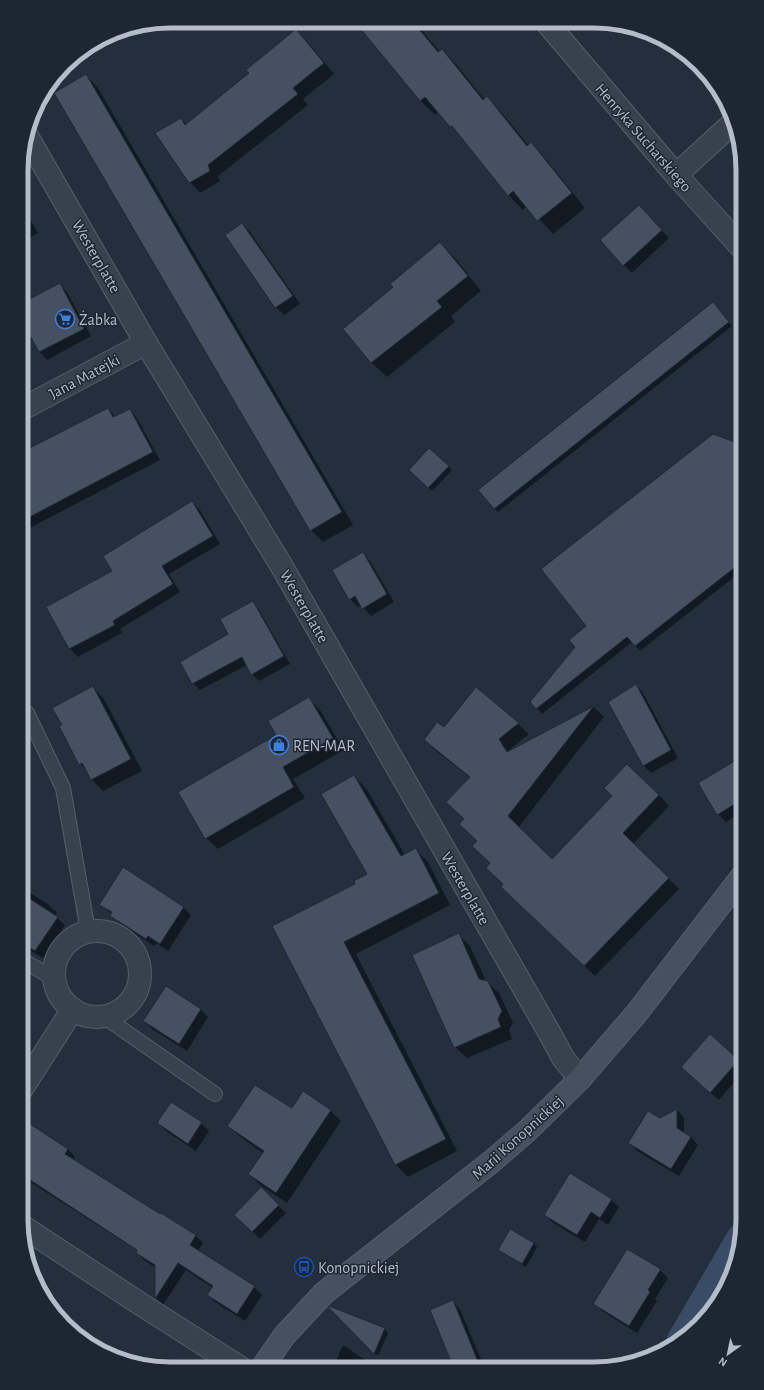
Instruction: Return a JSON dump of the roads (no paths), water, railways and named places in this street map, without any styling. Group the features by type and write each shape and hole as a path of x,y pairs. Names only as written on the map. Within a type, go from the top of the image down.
{"street":[{"name":"Henryka Sucharskiego","path":"551,28 676,175 736,241"},
{"path":"676,175 729,127"},
{"name":"Westerplatte","path":"31,143 146,343 282,564 563,1058 580,1079"},
{"name":"Jana Matejki","path":"28,406 146,343"},
{"name":"Marii Konopnickiej","path":"266,1362 284,1336 324,1293 491,1162 527,1131 580,1079 636,1014 736,884"},
{"path":"88,931 105,931 121,938 133,950 139,966 139,983 132,999 119,1011 103,1016 87,1016 73,1010 62,999 54,979 56,961 64,945 71,939 88,931"},
{"path":"28,1079 73,1010"},
{"path":"28,1230 142,1306 231,1362"}],"lane":[{"path":"28,715 63,788 88,931"},
{"path":"28,963 54,979"},
{"path":"103,1016 215,1094"}],"waterway":[{"path":"690,1325 732,1254"}],"place":[{"name":"Żabka","path":"65,319"},
{"name":"REN-MAR","path":"279,745"},
{"name":"Konopnickiej","path":"304,1267"}]}
